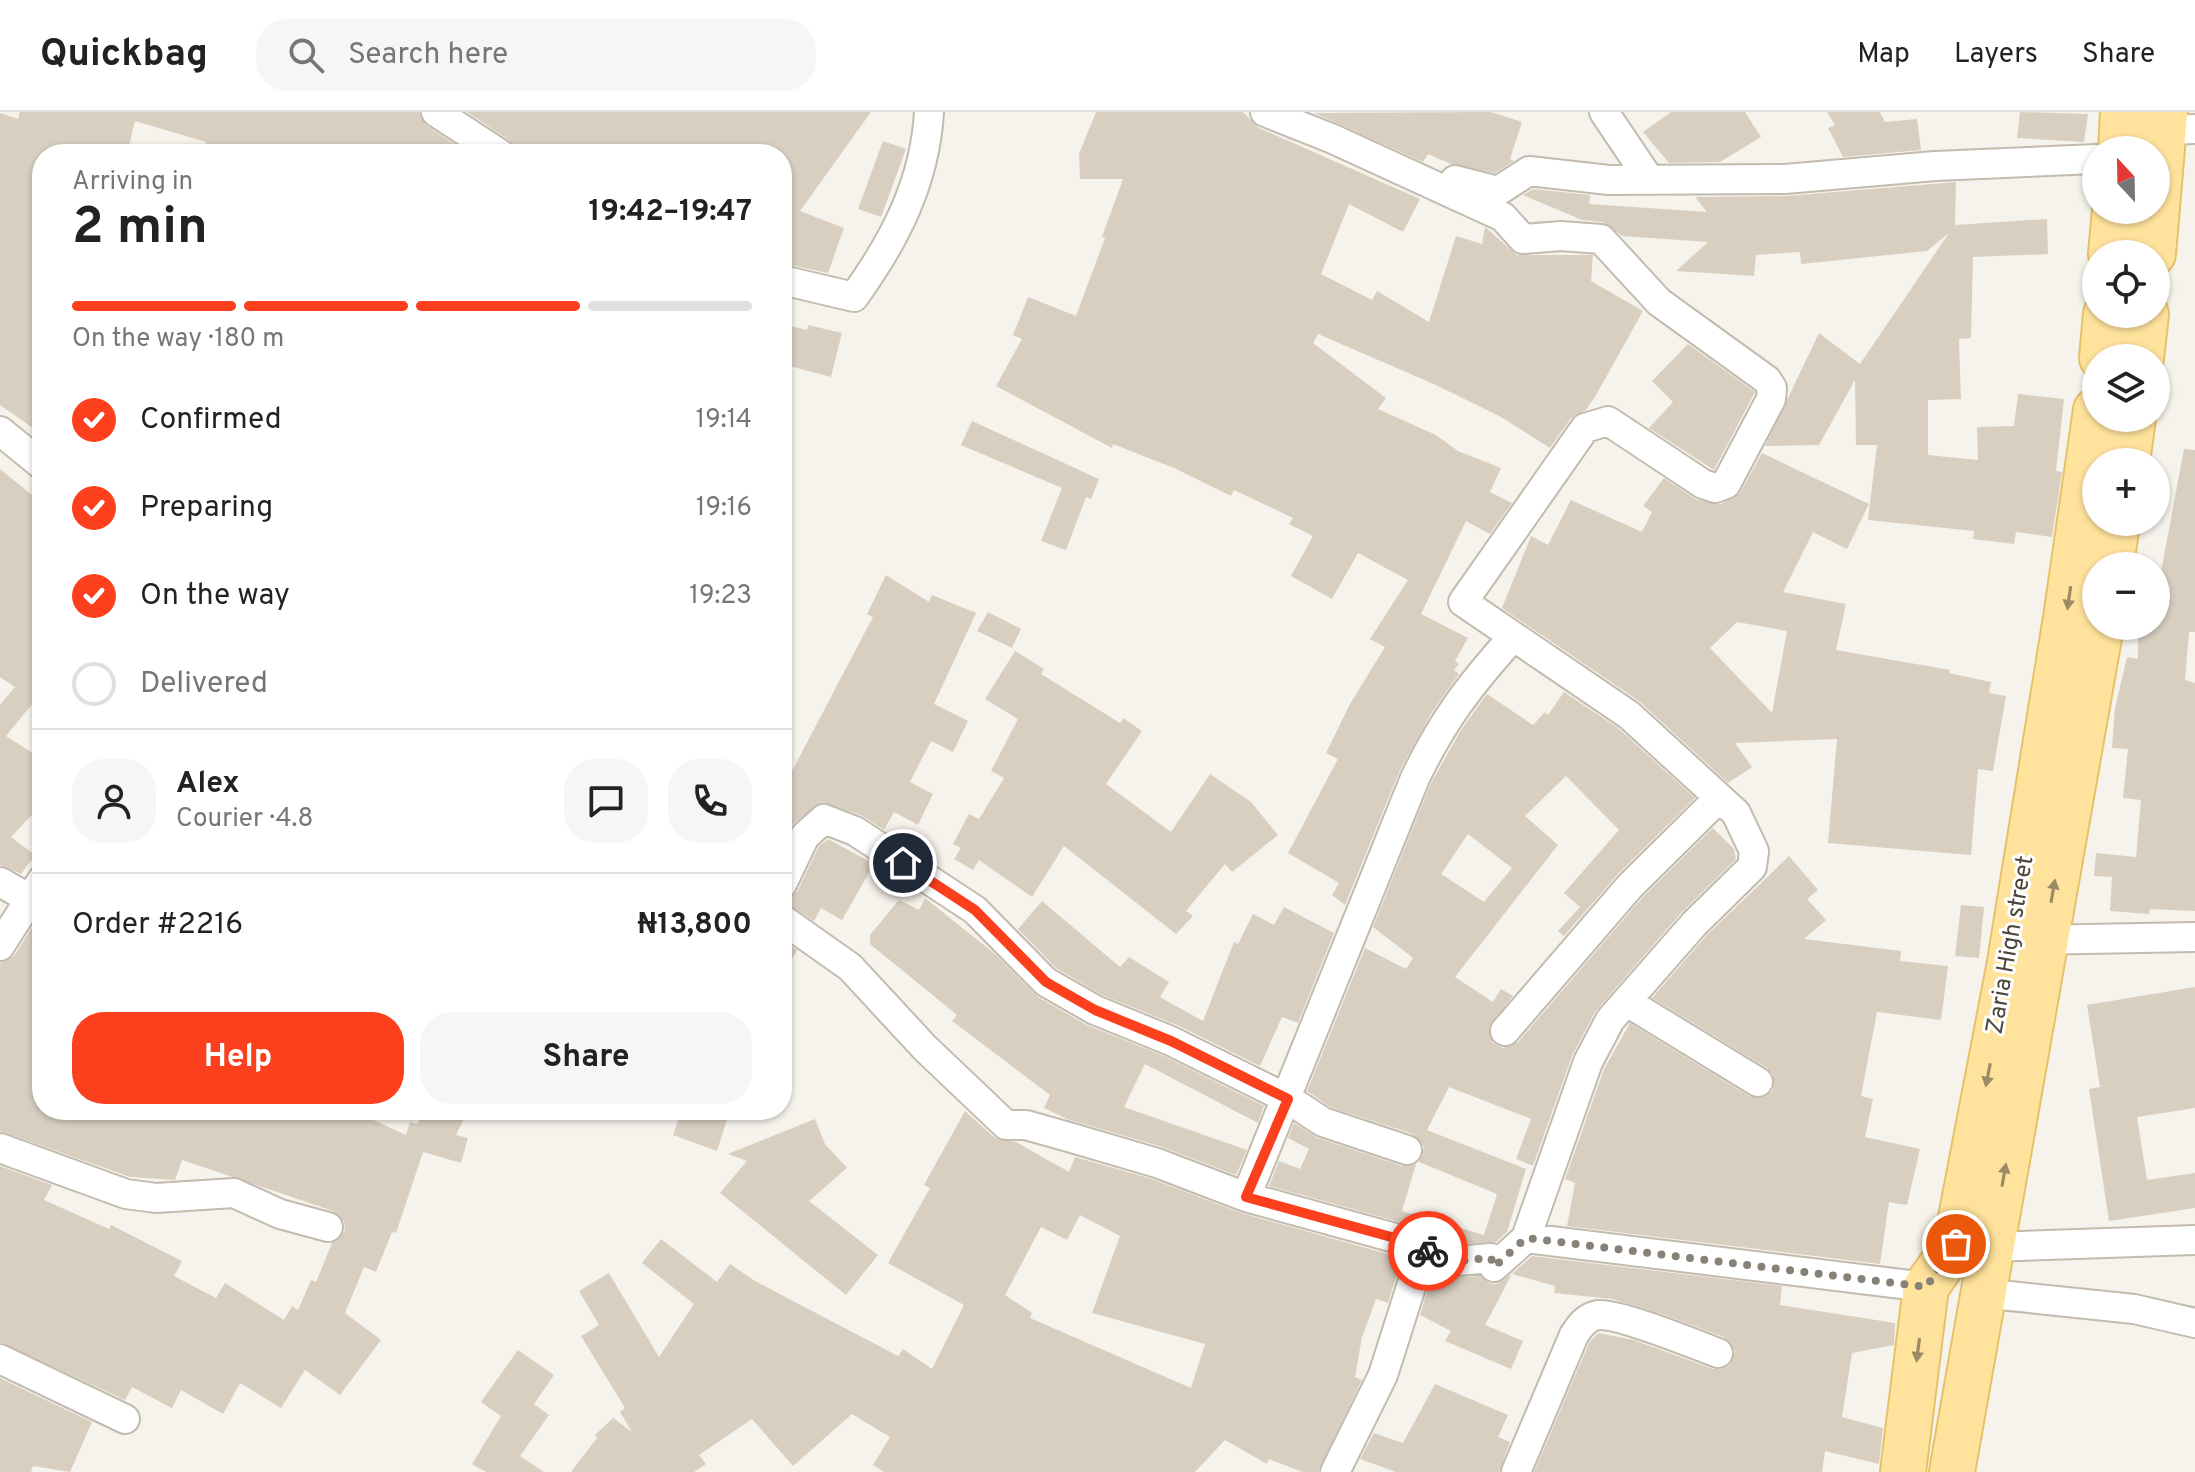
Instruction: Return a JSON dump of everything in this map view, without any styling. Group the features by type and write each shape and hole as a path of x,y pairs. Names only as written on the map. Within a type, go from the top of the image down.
{"main road":[{"path":"2122,136 2123,112"},
{"path":"2155,240 2175,124"},
{"name":"Zaria High street","path":"1952,1472 1991,1247 2093,432"},
{"name":"Zaria High street","path":"1903,1472 1926,1287 1956,1244 2098,640"}],"street":[{"path":"436,112 485,144"},
{"path":"792,282 854,297 873,270 913,195 926,154 929,112"},
{"path":"792,926 850,967 925,1048 1006,1125 1026,1125 1157,1163 1246,1197 1424,1246 1435,1263 1491,1258 1494,1267 1526,1238 1588,1062 1610,1020 1694,924 1752,867 1752,840 1736,813 1629,715 1463,602 1585,428 1608,421 1703,484 1715,488 1726,484 1771,399 1772,388 1767,380 1659,302 1601,239 1561,236 1523,239 1503,217 1388,163 1265,112"},
{"path":"1604,112 1649,179"},
{"path":"1388,163 1498,191 1529,171 1609,180 1785,179 1935,166 2082,160"},
{"path":"0,431 32,457"},
{"path":"1246,1197 1439,728 1464,692 1512,638"},
{"path":"1505,1031 1630,886 1719,798"},
{"path":"792,863 805,836 824,819 855,831 975,910 1046,982 1095,1010 1171,1041 1288,1099 1323,1122 1407,1150"},
{"path":"0,882 32,893"},
{"path":"0,946 32,903"},
{"path":"2029,940 2195,937"},
{"path":"1627,1002 1758,1082"},
{"path":"0,1148 126,1194 156,1198 234,1193 280,1214 328,1227"},
{"path":"1526,1238 1926,1287"},
{"path":"1991,1247 2195,1240"},
{"path":"1335,1472 1383,1375 1424,1246"},
{"path":"1981,1293 2134,1309 2195,1323"},
{"path":"1516,1472 1574,1335 1585,1321 1599,1315 1659,1331 1718,1353"},
{"path":"0,1359 125,1419"}],"building":[{"path":"20,112 419,112 427,126 454,144 206,144 135,121 129,144 32,144 32,427 0,405 0,113 18,119"},
{"path":"467,112 871,112 800,211 844,228 828,273 792,265 792,144 511,144"},
{"path":"1096,112 1243,112 1259,128 1420,199 1403,232 1349,204 1321,274 1372,300 1377,291 1429,322 1456,236 1482,244 1485,227 1517,255 1593,255 1591,281 1643,311 1586,410 1571,418 1550,448 1501,417 1436,385 1318,334 1313,343 1386,398 1378,409 1436,435 1458,451 1501,468 1490,492 1512,503 1490,534 1466,521 1421,614 1468,638 1455,661 1459,664 1454,670 1459,674 1432,712 1400,770 1345,905 1332,895 1339,883 1288,853 1338,759 1326,753 1350,704 1385,647 1370,639 1408,580 1358,553 1332,599 1291,576 1313,536 1289,524 1293,518 1234,490 1231,496 1174,468 1113,444 1112,448 996,386 1022,339 1013,335 1028,297 1076,316 1105,238 1102,237 1123,179 1080,179 1079,154"},
{"path":"1491,112 1522,122 1510,159 1514,161 1495,173 1451,164 1428,154 1423,162 1314,113"},
{"path":"1671,112 1745,112 1761,137 1720,162 1669,163 1643,132"},
{"path":"1827,112 1880,112 1885,122 1917,119 1921,150 1843,157 1828,128 1835,125"},
{"path":"2020,112 2088,114 2082,142 2017,138"},
{"path":"883,141 906,149 881,217 858,209"},
{"path":"1956,182 1955,225 2047,219 2048,254 1973,257 1971,338 1959,339 1961,399 1928,400 1928,455 1978,460 1977,427 2014,426 2018,394 2064,399 2056,471 2062,472 2052,537 2016,532 2014,544 1973,539 1974,531 1868,520 1877,445 1856,445 1855,380 1819,445 1765,446 1819,333 1860,364 1949,233 1927,251 1801,264 1800,252 1756,255 1754,276 1676,271 1708,242 1622,236 1603,222 1582,220 1523,195 1533,189 1590,195 1589,204 1707,212 1695,197 1786,196"},
{"path":"808,325 842,333 831,377 792,367 792,326 807,330"},
{"path":"1688,344 1755,392 1714,470 1649,428 1673,402 1652,381"},
{"path":"972,421 1099,479 1091,499 1086,497 1066,550 1041,541 1062,488 961,445"},
{"path":"2184,449 2195,450 2195,632 2189,632 2185,680 2195,683 2195,911 2150,909 2149,914 2110,911 2112,877 2094,876 2096,853 2136,857 2141,800 2123,798 2128,749 2112,748 2115,708 2127,657 2138,659 2138,640 2170,640 2170,552 2165,552"},
{"path":"1762,453 1869,504 1847,549 1813,532 1783,592 1846,604 1836,650 1950,670 1949,673 1991,682 1989,693 2006,696 1993,771 1978,769 1971,855 1828,843 1837,739 1735,743 1752,767 1728,783 1639,701 1502,608 1531,536 1548,545 1571,500 1642,532 1652,512 1643,506 1664,478 1697,500 1721,504 1740,493","holes":["1737,622 1787,631 1772,713 1710,648"]},
{"path":"0,469 32,495 32,704 6,736 32,753 32,815 11,837 32,853 32,859 21,874 0,865 0,705 15,687 0,677"},
{"path":"886,575 929,602 932,595 976,613 934,704 968,721 953,752 931,741 910,782 933,794 918,825 894,812 884,830 861,815 822,802 792,826 792,771 873,617 867,614"},
{"path":"988,612 1021,629 1012,648 977,631"},
{"path":"1015,651 1044,669 1041,674 1120,723 1123,718 1142,731 1106,784 1171,832 1210,774 1251,802 1278,835 1232,872 1225,864 1186,911 1193,916 1176,934 1064,846 1032,897 979,860 973,870 954,859 961,848 953,844 969,814 979,819 1004,778 991,771 1018,719 985,699"},
{"path":"1564,692 1618,728 1695,798 1618,874 1564,936 1558,931 1580,907 1564,893 1619,830 1566,776 1525,816 1558,845 1455,977 1493,1002 1501,989 1513,996 1489,1027 1493,1043 1503,1048 1518,1042 1642,898 1713,828 1734,849 1736,859 1681,913 1595,1012 1572,1056 1533,1166 1516,1159 1531,1119 1449,1087 1427,1130 1526,1169 1507,1232 1496,1242 1444,1245 1429,1230 1269,1186 1279,1161 1300,1169 1309,1149 1288,1138 1294,1123 1318,1138 1402,1166 1416,1164 1402,1211 1484,1235 1497,1194 1419,1162 1424,1147 1413,1134 1330,1107 1307,1091 1365,948 1406,969 1413,958 1373,927 1430,785 1461,730 1487,694 1533,725 1545,712 1548,715","holes":["1468,834 1512,868 1484,902 1441,874"]},
{"path":"828,839 874,864 842,920 821,908 814,921 792,907 792,895 797,892 819,846"},
{"path":"1789,856 1818,890 1807,899 1826,920 1804,939 1901,951 1900,961 1948,966 1941,1020 1877,1012 1861,1096 1873,1099 1865,1137 1920,1149 1907,1205 1889,1202 1880,1264 1567,1226 1575,1183 1565,1179 1604,1069 1630,1023 1749,1096 1765,1097 1773,1090 1773,1075 1767,1068 1652,998 1706,936"},
{"path":"925,898 995,954 1038,997 1087,1025 1164,1056 1264,1106 1258,1123 1145,1064 1124,1107 1247,1150 1236,1175 1162,1147 1067,1119 1044,1108 1050,1095 952,1021 957,1015 870,944 870,935 899,900 919,910"},
{"path":"1042,901 1120,967 1129,957 1169,982 1160,997 1203,1021 1234,942 1238,944 1253,914 1274,925 1284,907 1334,933 1298,1023 1282,1017 1260,1066 1179,1026 1102,995 1056,968 1018,929"},
{"path":"1961,905 1984,907 1979,958 1955,956"},
{"path":"32,927 32,1120 374,1120 406,1135 410,1122 463,1120 456,1135 468,1138 461,1163 423,1152 396,1233 392,1232 376,1272 364,1267 345,1313 381,1340 340,1395 305,1370 281,1408 240,1383 223,1414 181,1390 172,1408 132,1387 125,1400 0,1342 0,1166 52,1185 44,1200 109,1229 111,1225 182,1261 174,1276 216,1298 225,1283 284,1320 292,1306 298,1310 311,1280 316,1282 332,1243 345,1231 344,1222 333,1211 182,1160 175,1180 130,1177 0,1131 0,963 14,956"},
{"path":"2195,987 2195,1108 2137,1117 2147,1180 2195,1173 2195,1208 2109,1221 2089,1089 2100,1087 2087,1005"},
{"path":"965,1111 995,1138 1016,1142 1069,1172 1075,1157 1152,1179 1241,1213 1402,1258 1388,1303 1376,1299 1362,1337 1355,1377 1362,1380 1318,1472 1303,1472 1269,1459 1267,1464 1225,1440 1195,1472 884,1472 873,1465 890,1437 852,1414 793,1466 752,1419 699,1455 706,1464 694,1472 571,1472 597,1438 595,1435 613,1418 632,1432 620,1412 625,1408 581,1336 599,1325 579,1291 609,1273 659,1357 694,1304 642,1263 661,1239 717,1282 730,1264 755,1281 898,1356 903,1349 932,1369 964,1305 888,1263 930,1188 924,1185","holes":["1080,1215 1120,1236 1092,1313 1205,1344 1191,1388 1030,1318 1032,1313 1005,1295 1041,1227 1067,1240"]},
{"path":"815,1119 825,1144 847,1168 809,1201 878,1255 846,1295 720,1193 747,1161 728,1154"},
{"path":"678,1120 727,1120 717,1151 673,1135"},
{"path":"1532,1256 1782,1286 1780,1305 1895,1323 1894,1345 1852,1353 1842,1417 1883,1428 1879,1464 1825,1451 1822,1472 1534,1472 1589,1343 1598,1333 1634,1340 1713,1369 1729,1366 1735,1351 1724,1337 1662,1314 1612,1299 1554,1293 1555,1286 1512,1274"},
{"path":"1512,1274 1485,1325 1523,1341 1511,1369 1445,1341 1451,1331 1420,1315 1431,1279 1480,1276 1489,1283 1497,1284"},
{"path":"518,1350 554,1375 534,1404 549,1415 520,1456 544,1472 486,1472 472,1464 501,1416 481,1402"},
{"path":"0,1378 92,1422 70,1472 33,1466 31,1472 0,1472"},
{"path":"1435,1384 1508,1415 1498,1437 1510,1442 1499,1472 1396,1472 1360,1459 1374,1433 1403,1443"}],"way so far":[{"path":"1428,1251 1435,1263 1491,1258 1494,1267 1526,1238 1926,1287 1956,1244"}],"route":[{"path":"903,863 975,910 1046,982 1095,1010 1171,1041 1288,1099 1246,1197 1315,1213 1424,1246 1428,1251"}]}
